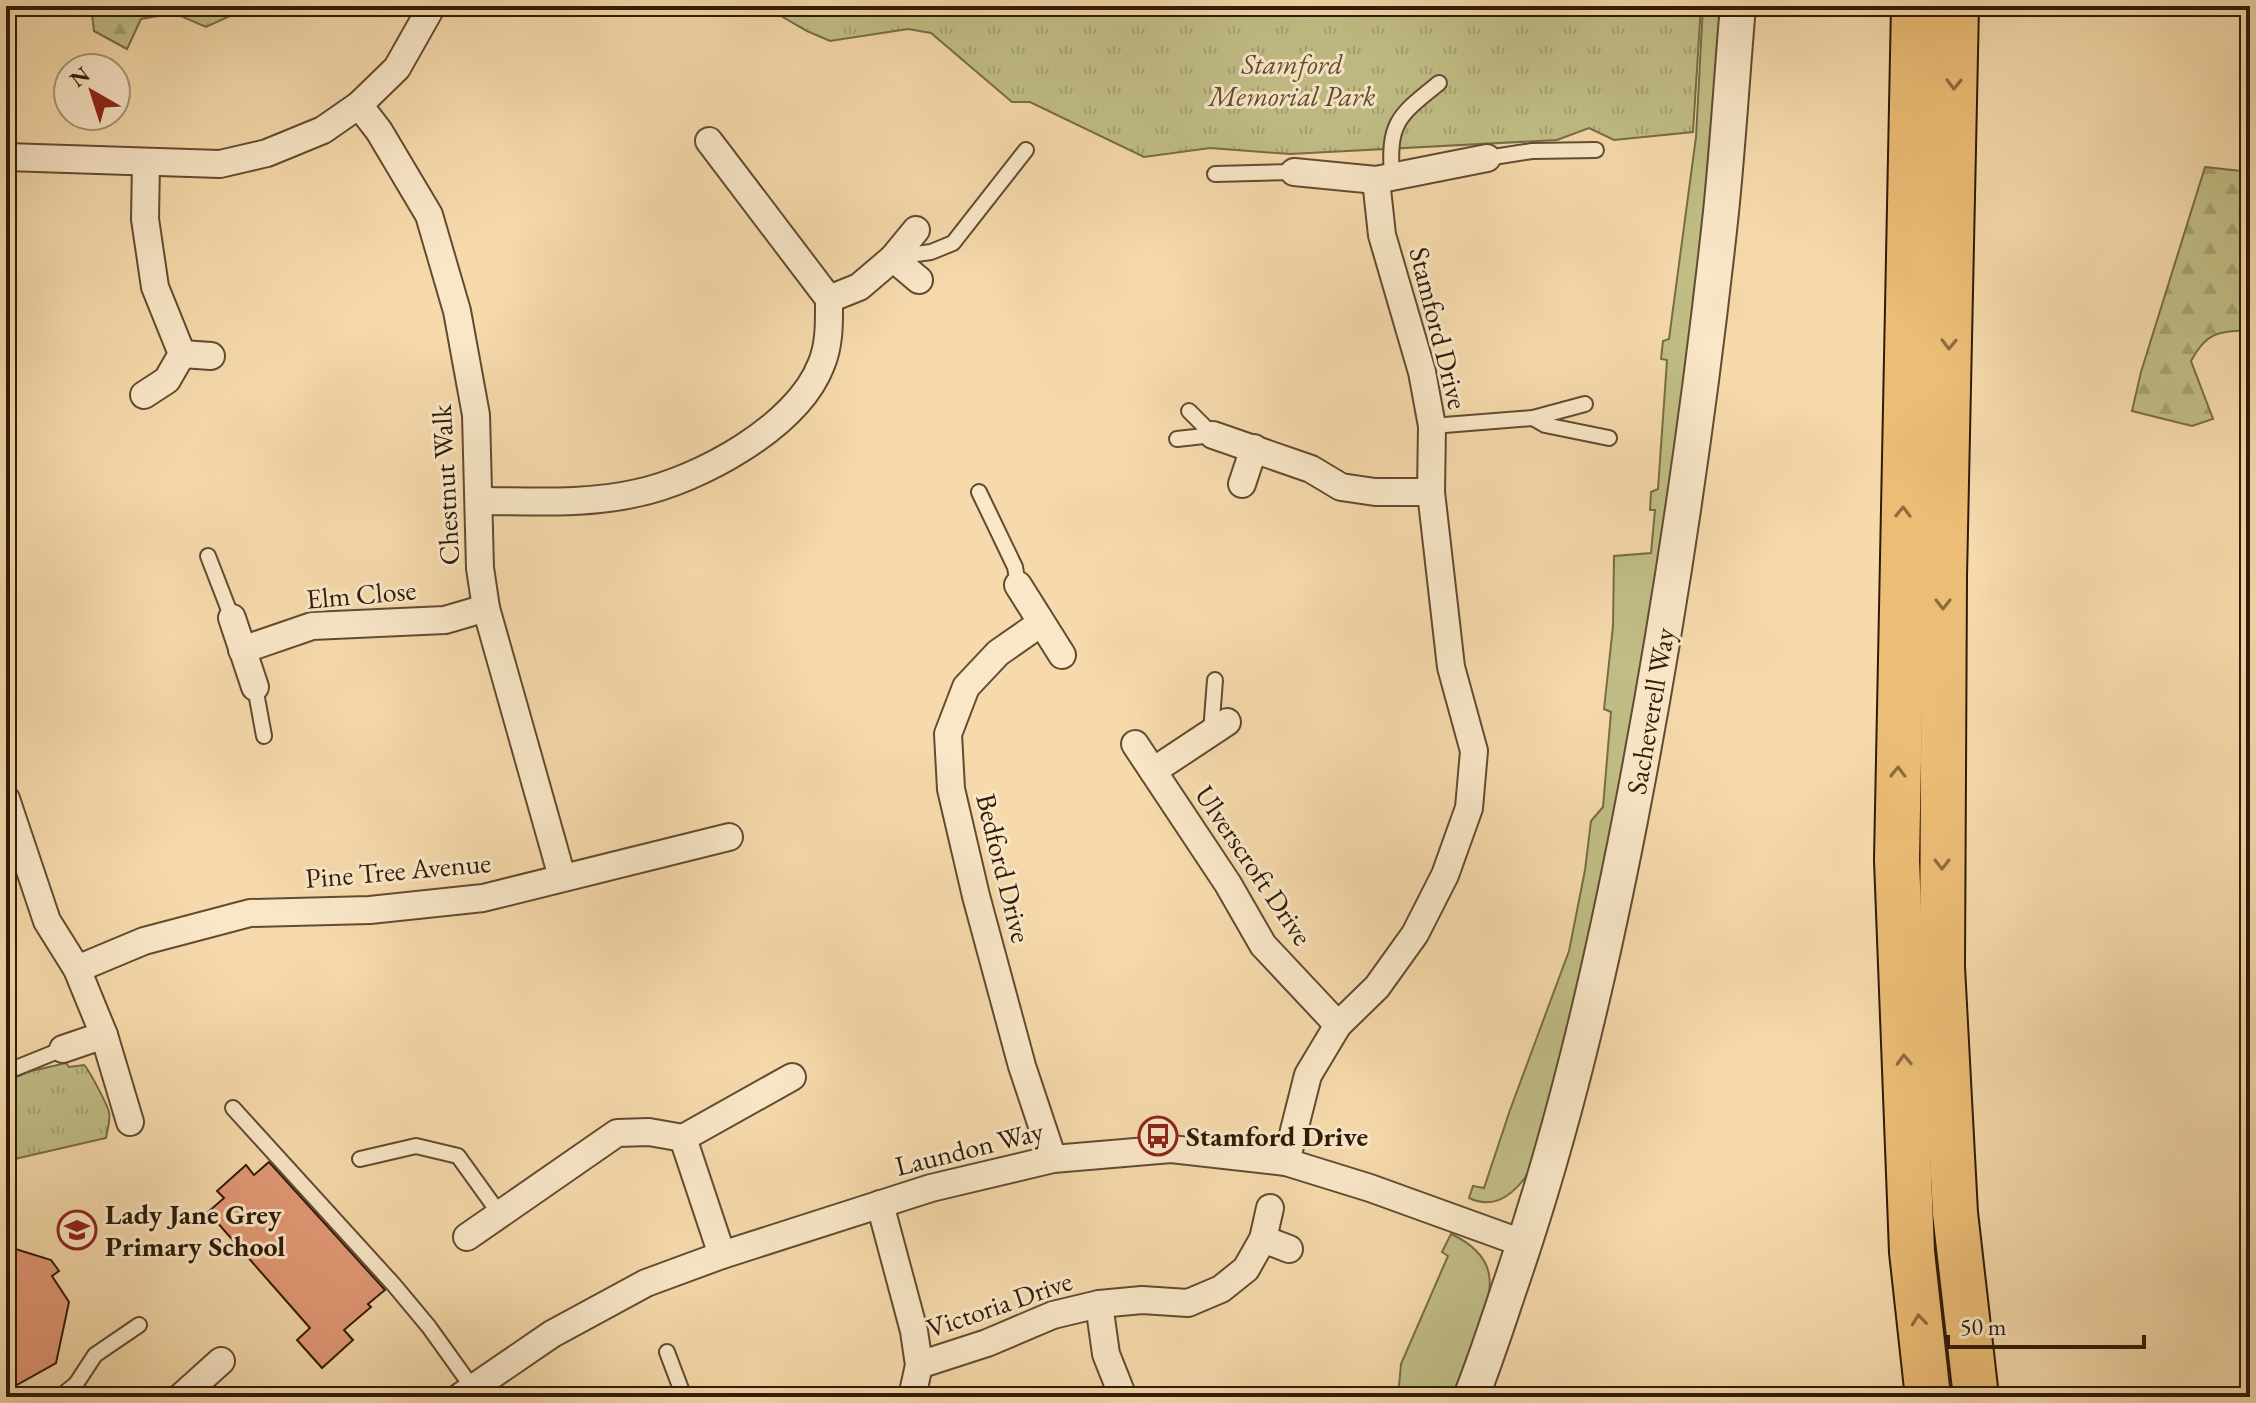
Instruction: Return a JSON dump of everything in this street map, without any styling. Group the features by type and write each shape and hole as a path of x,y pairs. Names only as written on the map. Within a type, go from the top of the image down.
{"highway":[{"path":"1914,6 1897,860 1912,1252 1928,1397"},
{"path":"1956,6 1944,562 1942,967 1955,1213 1976,1397"}],"street":[{"path":"6,157 220,164 267,153 323,130 359,105 397,68 432,6"},
{"name":"Sacheverell Way","path":"1471,1397 1525,1244 1582,1046 1618,885 1670,597 1707,338 1738,6"},
{"name":"Chestnut Walk","path":"359,105 379,131 429,215 457,311 476,415 480,568 486,608 562,877"},
{"path":"479,501 576,502 638,493 693,474 744,446 790,411 812,384 822,363 830,328 829,299 709,141"},
{"path":"1294,172 1384,179 1487,158"},
{"path":"146,163 145,219 155,287 182,354"},
{"name":"Stamford Drive","path":"1286,1162 1308,1075 1338,1025 1377,987 1415,934 1445,875 1469,808 1474,751 1451,667 1431,492 1432,426 1422,372 1382,235 1384,179"},
{"path":"829,299 859,287 893,258 916,230"},
{"path":"893,258 919,280"},
{"path":"182,354 211,356"},
{"path":"144,395 167,380 182,354"},
{"path":"1213,435 1311,469 1341,487 1375,492 1431,492"},
{"path":"1242,484 1254,448"},
{"path":"1018,585 1062,655"},
{"name":"Elm Close","path":"242,650 312,626 445,620 486,608"},
{"path":"232,618 255,687"},
{"name":"Bedford Drive","path":"1041,623 998,653 966,687 948,734 951,789 976,896 1022,1066 1053,1159"},
{"name":"Ulverscroft Drive","path":"1153,771 1219,728"},
{"name":"Ulverscroft Drive","path":"1135,744 1228,884 1263,945 1338,1025"},
{"path":"7,808 47,921 77,969 104,1035 130,1122"},
{"name":"Pine Tree Avenue","path":"77,969 144,941 250,913 370,910 483,898 729,837"},
{"path":"63,1049 104,1035"},
{"path":"467,1237 617,1133 649,1132 683,1138 792,1077"},
{"path":"683,1138 722,1255"},
{"name":"Laundon Way","path":"466,1392 552,1334 646,1283 722,1255 931,1188 1053,1159 1171,1149 1286,1162 1370,1188 1525,1244"},
{"path":"880,1204 911,1317 919,1365 912,1397"},
{"name":"Victoria Drive","path":"919,1365 987,1343 1053,1315 1099,1304 1142,1300 1188,1303 1221,1289 1246,1269 1263,1239 1270,1208"},
{"path":"1263,1239 1289,1249"},
{"name":"Victoria Drive","path":"1099,1304 1106,1354 1123,1397"},
{"path":"181,1397 221,1361"}],"lane":[{"path":"1384,179 1395,123 1439,83"},
{"path":"893,258 931,252 953,243 1026,150"},
{"path":"1487,158 1532,151 1596,150"},
{"path":"1215,174 1294,172"},
{"path":"1432,426 1533,418 1585,404"},
{"path":"1189,411 1213,435"},
{"path":"1533,418 1545,425 1609,438"},
{"path":"1177,439 1213,435"},
{"path":"979,492 1015,567 1018,585"},
{"path":"208,556 232,618"},
{"path":"1215,680 1219,728"},
{"path":"255,687 264,736"},
{"path":"6,1072 63,1049"},
{"path":"233,1108 429,1327 466,1392"},
{"path":"360,1159 416,1146 458,1156 499,1213"},
{"path":"60,1397 76,1384 95,1355 139,1325"},
{"path":"667,1352 684,1397"}],"green space":[{"path":"91,6 238,6 230,16 206,27 174,13 141,19 127,49 94,31"},
{"name":"Stamford Memorial Park","path":"764,6 1701,6 1693,132 1614,140 1589,128 1557,140 1290,154 1210,148 1144,157 1030,102 1012,102 931,33 908,29 830,41"},
{"path":"1703,6 1724,6 1722,40 1694,314 1650,632 1583,979 1534,1164 1507,1195 1499,1200 1480,1202 1469,1198 1473,1186 1484,1188 1569,951 1591,821 1603,807 1611,712 1604,709 1613,626 1614,556 1651,553 1655,510 1650,510 1651,492 1658,489 1667,360 1661,359 1663,341 1669,339 1696,137"},
{"path":"2205,167 2250,172 2250,330 2215,335 2197,351 2191,361 2213,419 2192,426 2132,411 2141,372"},
{"path":"66,1063 69,1067 84,1065 97,1087 108,1108 106,1138 6,1161 6,1081"},
{"path":"1451,1234 1468,1244 1487,1266 1489,1293 1481,1323 1454,1397 1398,1397 1401,1364 1448,1256 1442,1252"}],"building":[{"path":"269,1162 385,1290 344,1330 353,1340 322,1368 297,1340 310,1328 208,1212 224,1198 217,1191 246,1165 254,1175"},
{"path":"6,1246 51,1260 59,1271 52,1276 69,1302 56,1363 6,1391"}],"place":[{"name":"Stamford Drive","path":"1158,1136"},
{"name":"Lady Jane Grey Primary School","path":"77,1230"}]}
